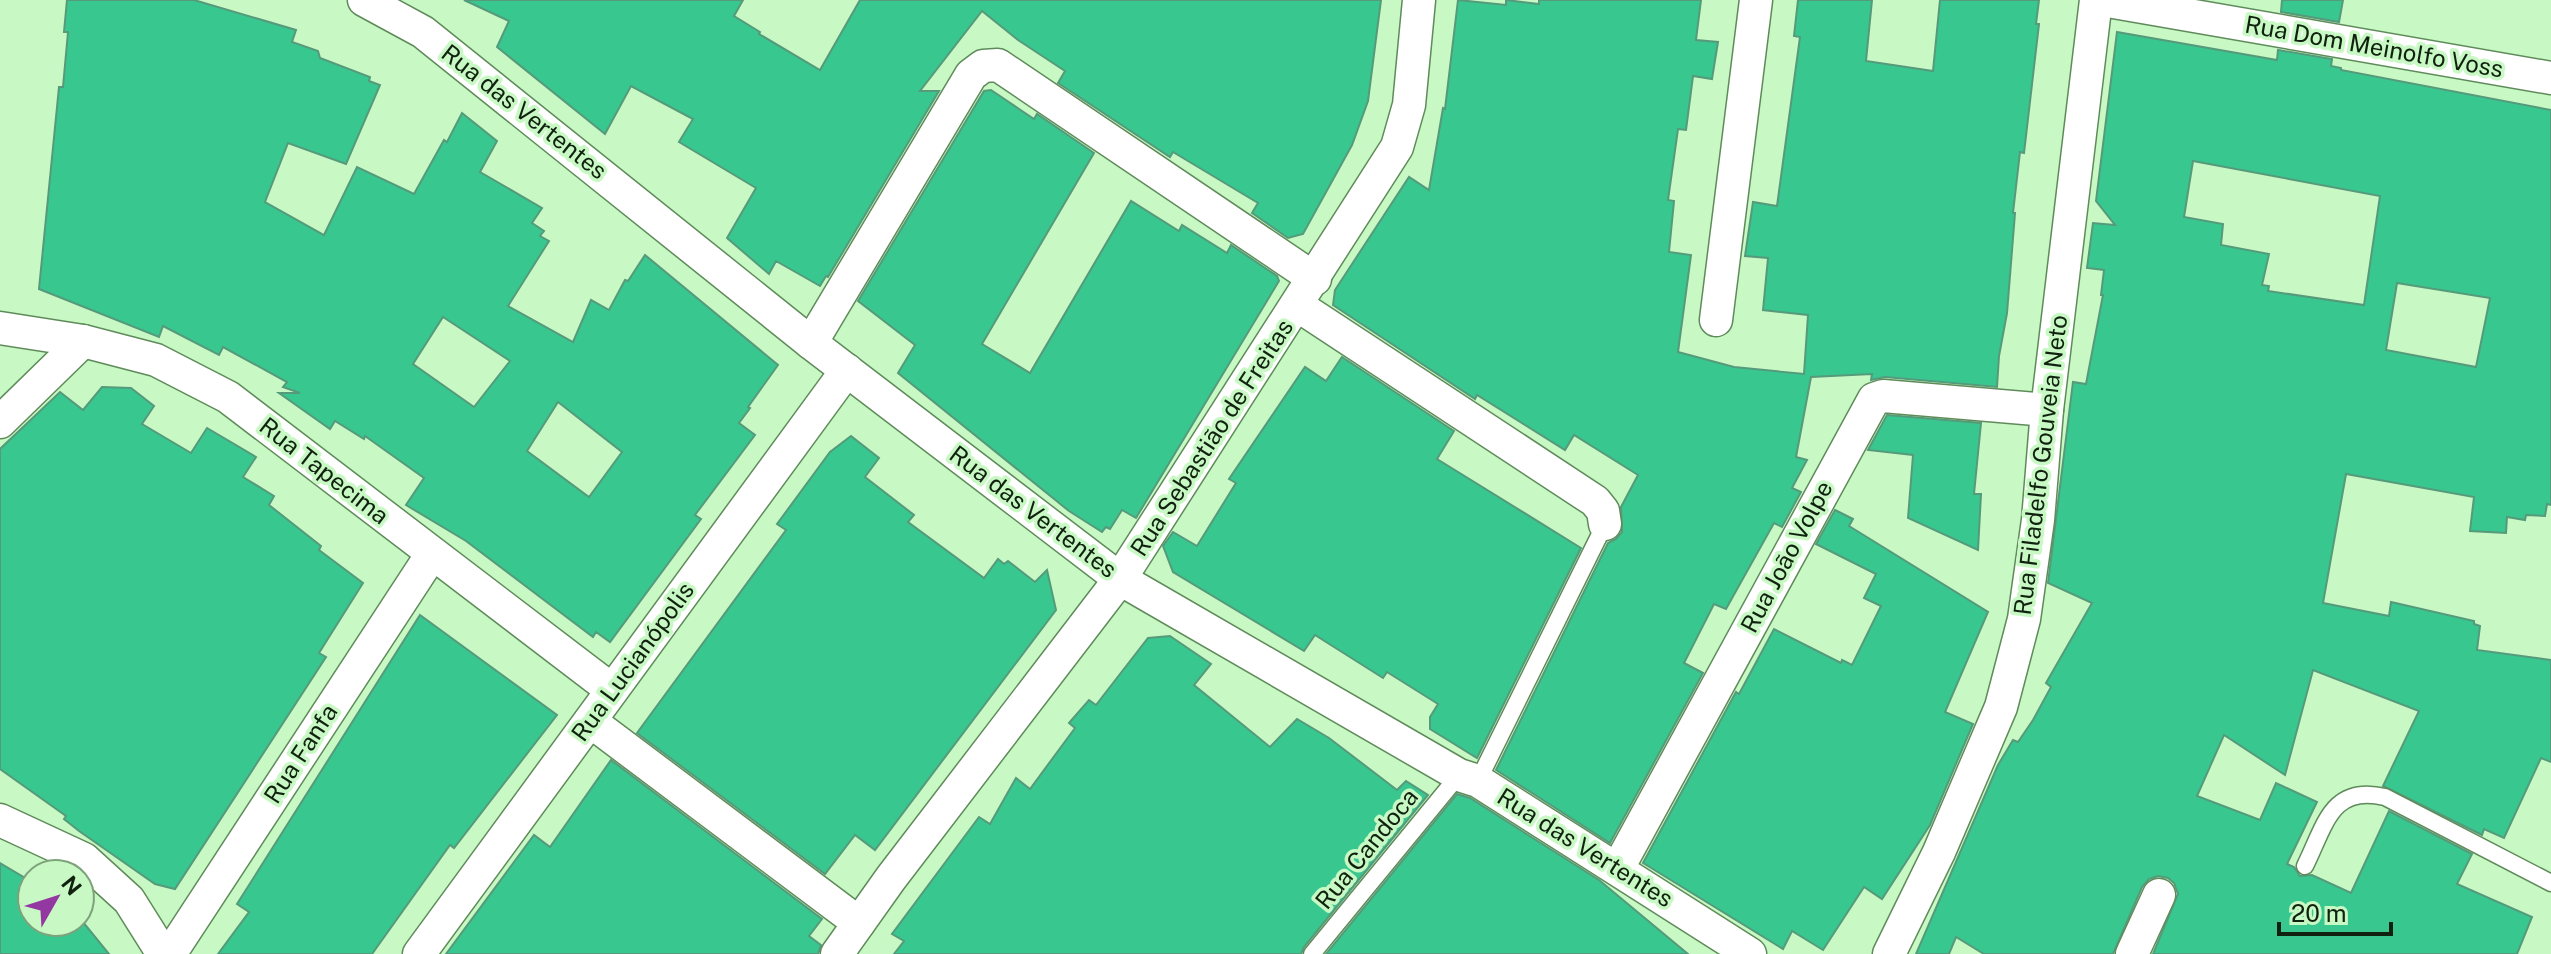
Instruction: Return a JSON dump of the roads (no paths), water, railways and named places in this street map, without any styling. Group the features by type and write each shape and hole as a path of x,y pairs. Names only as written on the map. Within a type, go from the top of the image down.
{"street":[{"name":"Rua das Vertentes","path":"364,0 423,32 811,343 1120,579 1469,778 1618,868 1750,954"},
{"name":"Rua Sebastião de Freitas","path":"837,954 1120,579 1397,147 1409,105 1419,0"},
{"path":"1716,320 1756,0"},
{"name":"Rua Filadelfo Gouveia Neto","path":"1889,954 1939,852 2001,707 2024,619 2038,520 2047,410 2096,0"},
{"name":"Rua Dom Meinolfo Voss","path":"2102,0 2551,78"},
{"path":"811,343 971,75 983,66 998,65 1595,501 1603,511 1605,524"},
{"name":"Rua Tapecima","path":"0,328 83,341 156,360 228,397 612,690"},
{"path":"0,422 83,341"},
{"name":"Rua Lucianópolis","path":"419,954 847,370"},
{"name":"Rua João Volpe","path":"1618,868 1874,399 1883,396 2047,410"},
{"name":"Rua Fanfa","path":"170,954 432,554"},
{"path":"590,721 859,923"},
{"path":"0,820 84,859 129,900 163,954"},
{"path":"2132,954 2159,895"}],"lane":[{"name":"Rua Candoca","path":"1312,954 1469,778 1605,524"},
{"path":"2305,866 2340,802 2354,794 2369,793 2385,797 2551,883"}]}
